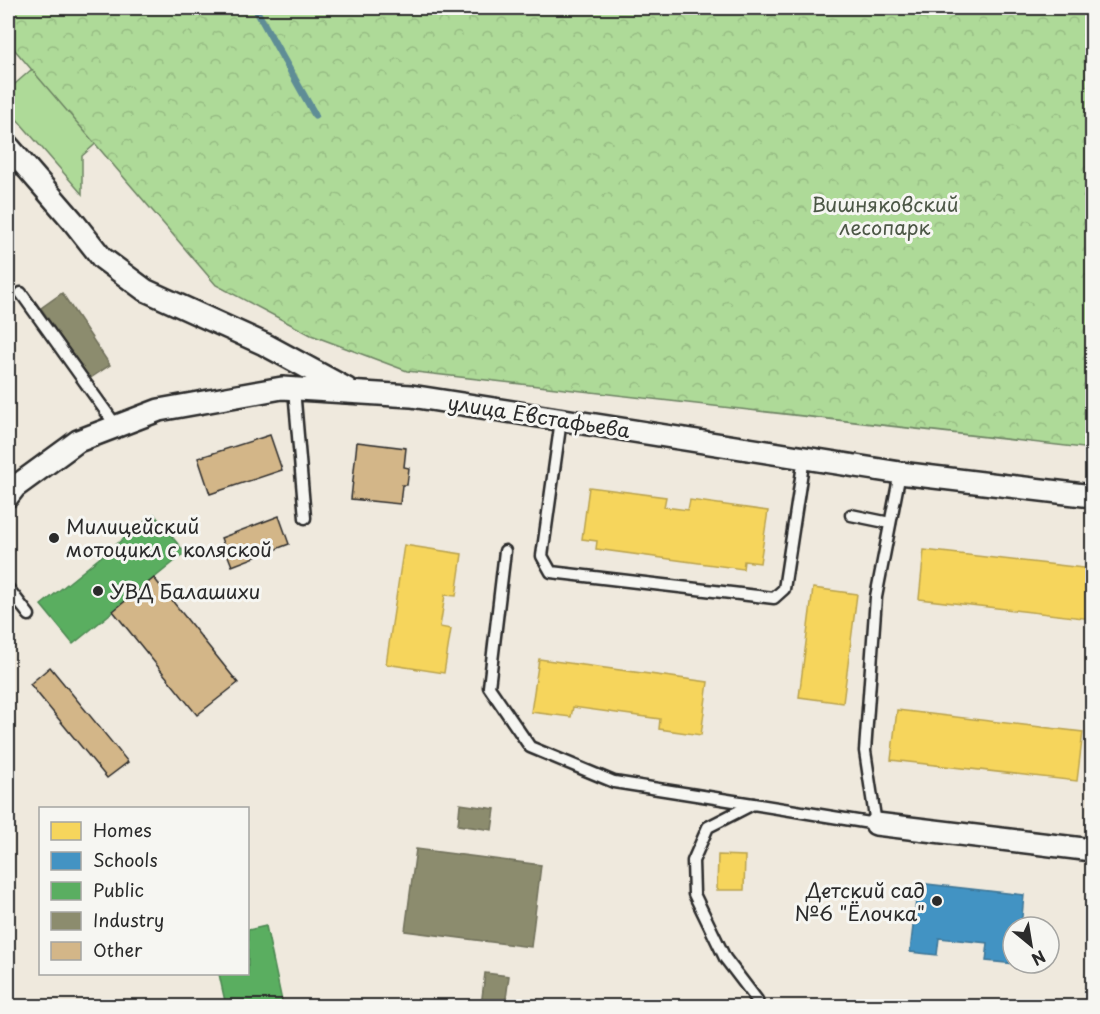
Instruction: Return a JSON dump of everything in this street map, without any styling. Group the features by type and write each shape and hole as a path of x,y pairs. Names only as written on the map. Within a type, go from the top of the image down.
{"street":[{"path":"8,146 102,258 145,290 264,344 351,391"},
{"name":"улица Евстафьева","path":"8,496 15,488 78,441 159,410 282,388 411,396 900,473 1092,496"},
{"path":"876,824 1092,850"}],"lane":[{"path":"21,293 117,427"},
{"path":"294,389 305,518"},
{"path":"561,420 542,556 550,572 774,598 784,589 804,458"},
{"path":"505,550 489,687 530,747 614,782 876,824 865,751 876,597 900,473"},
{"path":"851,515 890,523"},
{"path":"8,588 29,615"},
{"path":"753,804 708,827 693,861 694,894 725,958 757,1000 758,1006"}],"green space":[{"name":"Вишняковский лесопарк","path":"8,8 1092,8 1092,449 407,371 311,335 216,285 8,42"},
{"path":"102,8 247,8 82,156 82,194 8,109 8,90"}],"building: Homes":[{"path":"589,487 666,497 664,507 688,510 690,500 768,511 760,563 744,561 743,569 596,549 597,541 582,539"},
{"path":"404,545 462,554 456,596 445,595 440,627 451,629 444,673 386,664"},
{"path":"924,550 1092,569 1092,619 919,599"},
{"path":"813,588 857,594 843,703 799,697"},
{"path":"539,659 708,682 701,735 659,729 660,719 573,707 571,717 531,712"},
{"path":"897,710 1083,732 1077,781 891,760"},
{"path":"718,855 745,856 744,890 717,890"}],"building: Schools":[{"path":"918,883 1024,895 1022,915 1001,915 1001,962 986,961 988,943 939,938 937,955 910,952"}],"building: Public":[{"name":"УВД Балашихи","path":"154,514 185,553 73,644 41,605"},
{"path":"266,926 283,1006 226,1006 219,975 249,975 249,930"}],"building: Industry":[{"path":"62,293 110,365 89,379 41,308"},
{"path":"460,804 495,809 492,830 458,825"},
{"path":"416,849 541,865 531,947 405,931"},
{"path":"485,973 509,976 505,1006 481,1006"}],"building: Other":[{"path":"270,435 282,470 210,494 198,458"},
{"path":"357,442 406,448 404,467 409,468 407,485 402,485 400,504 351,499"},
{"path":"279,516 289,544 232,566 221,538"},
{"path":"154,578 238,683 197,715 113,611"},
{"path":"50,667 128,762 107,778 30,684"}],"waterway":[{"path":"255,8 315,115"}],"place":[{"name":"Милицейский мотоцикл с коляской","path":"54,538"},
{"name":"УВД Балашихи","path":"98,591"},
{"name":"Детский сад №6 \"Ёлочка\"","path":"937,901"}]}
